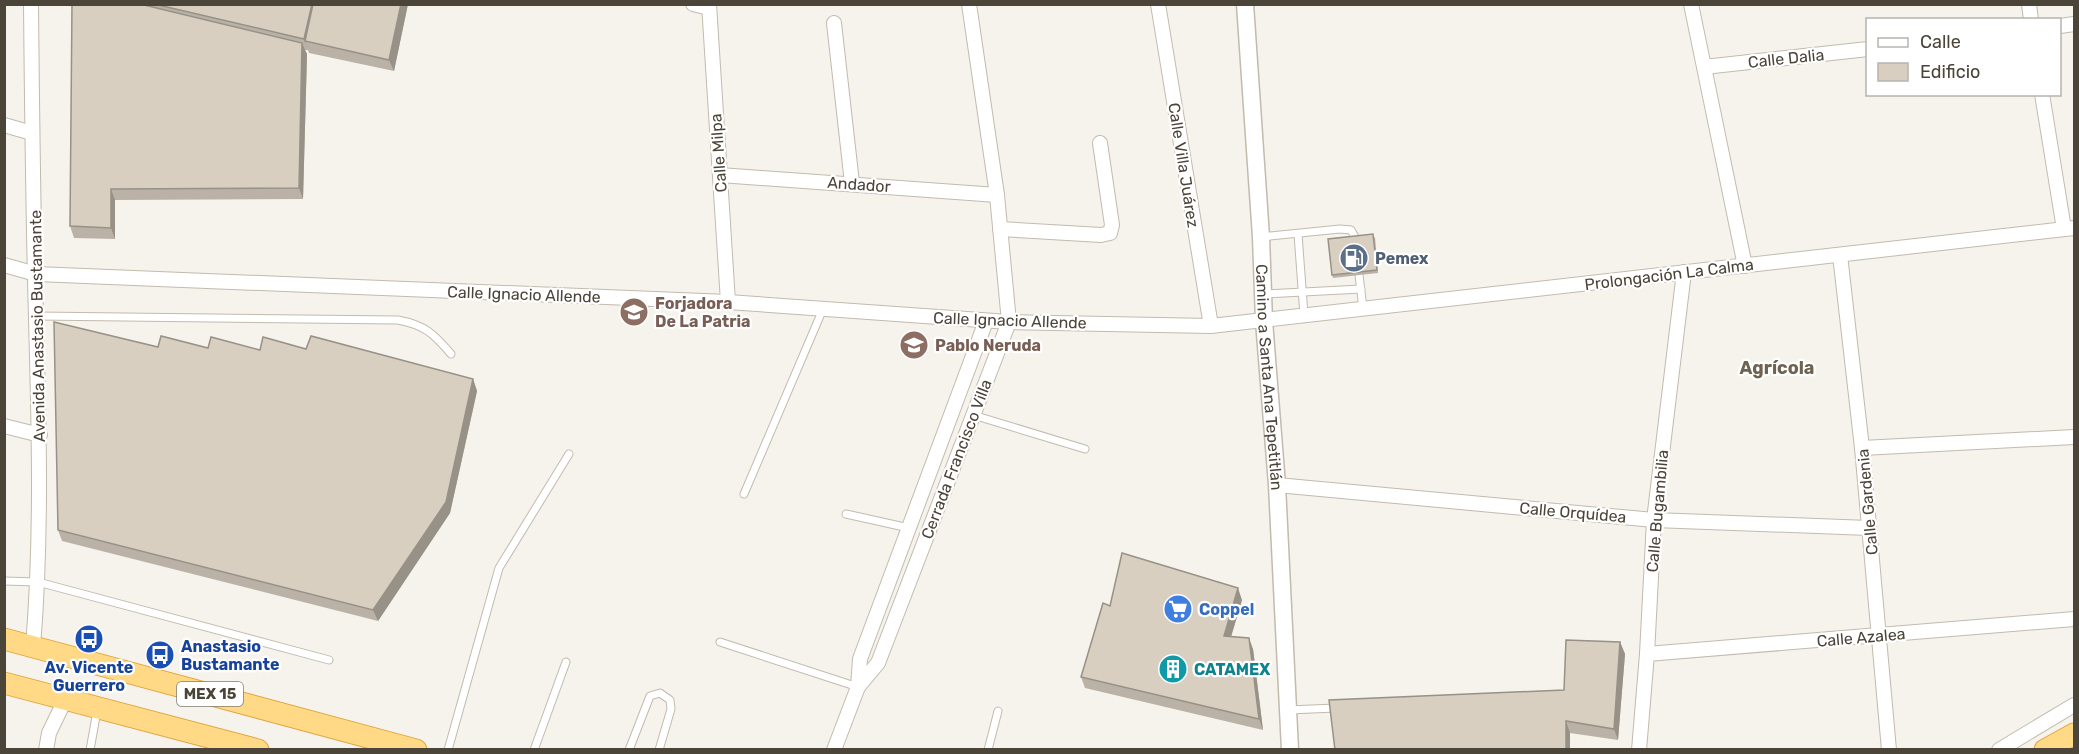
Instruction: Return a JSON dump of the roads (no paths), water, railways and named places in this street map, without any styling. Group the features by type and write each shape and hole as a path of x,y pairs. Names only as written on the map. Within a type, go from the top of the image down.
{"highway":[{"name":"MEX 15","path":"4,639 416,750"},
{"name":"MEX 15","path":"4,683 258,750"},
{"path":"2045,750 2074,734"}],"street":[{"name":"Avenida Anastasio Bustamante","path":"31,4 40,435 38,582 33,647"},
{"path":"693,4 709,6"},
{"name":"Cerrada Francisco Villa","path":"858,687 878,663 1009,322 997,195 969,4"},
{"name":"Calle Villa Juárez","path":"1158,4 1211,326"},
{"name":"Camino a Santa Ana Tepetitlán","path":"1245,4 1261,237 1264,321 1277,485 1290,750"},
{"path":"1691,4 1745,266"},
{"name":"Calle Milpa","path":"709,6 728,302"},
{"path":"834,23 852,183"},
{"name":"Calle Dalia","path":"1704,67 1866,48"},
{"path":"2042,96 2069,229"},
{"path":"4,125 33,133"},
{"path":"1000,229 1101,236 1110,233 1112,225 1101,143"},
{"name":"Andador","path":"720,175 997,195"},
{"name":"Prolongación La Calma","path":"1264,321 2069,229"},
{"name":"Calle Gardenia","path":"1840,255 1862,448 1889,750"},
{"name":"Calle Ignacio Allende","path":"4,265 36,274 728,302 986,321 1211,326 1264,321"},
{"name":"Calle Bugambilia","path":"1639,750 1654,520 1684,272"},
{"name":"Cerrada Francisco Villa","path":"834,750 858,687 860,658 986,321"},
{"path":"4,426 40,435"},
{"path":"1862,448 2074,437"},
{"name":"Calle Orquídea","path":"1277,485 1654,520 1869,528"},
{"name":"Calle Azalea","path":"1647,654 2074,618"},
{"path":"46,750 49,733 65,700"},
{"path":"1999,750 2074,705"}],"lane":[{"path":"1261,237 1340,229 1351,230 1356,239"},
{"path":"1298,234 1305,316"},
{"path":"1359,275 1363,309"},
{"path":"1263,294 1361,289"},
{"path":"744,494 823,309"},
{"path":"36,316 398,320 417,323 436,336 451,354"},
{"path":"973,415 1085,449"},
{"path":"448,750 499,568 569,454"},
{"path":"846,514 909,528"},
{"path":"4,581 38,582 329,660"},
{"path":"720,642 858,687"},
{"path":"534,750 566,662"},
{"path":"629,750 650,696 660,693 670,700 670,709 659,750"},
{"path":"1288,710 1339,707"},
{"path":"90,750 98,708"},
{"path":"988,750 998,711"}],"place":[{"name":"Pemex","path":"1354,258"},
{"name":"Forjadora De La Patria","path":"634,312"},
{"name":"Pablo Neruda","path":"914,345"},
{"name":"Coppel","path":"1178,609"},
{"name":"Av. Vicente Guerrero","path":"89,639"},
{"name":"Anastasio Bustamante","path":"160,655"},
{"name":"CATAMEX","path":"1173,669"}],"district":[{"name":"Agrícola","path":"1777,368"}]}
